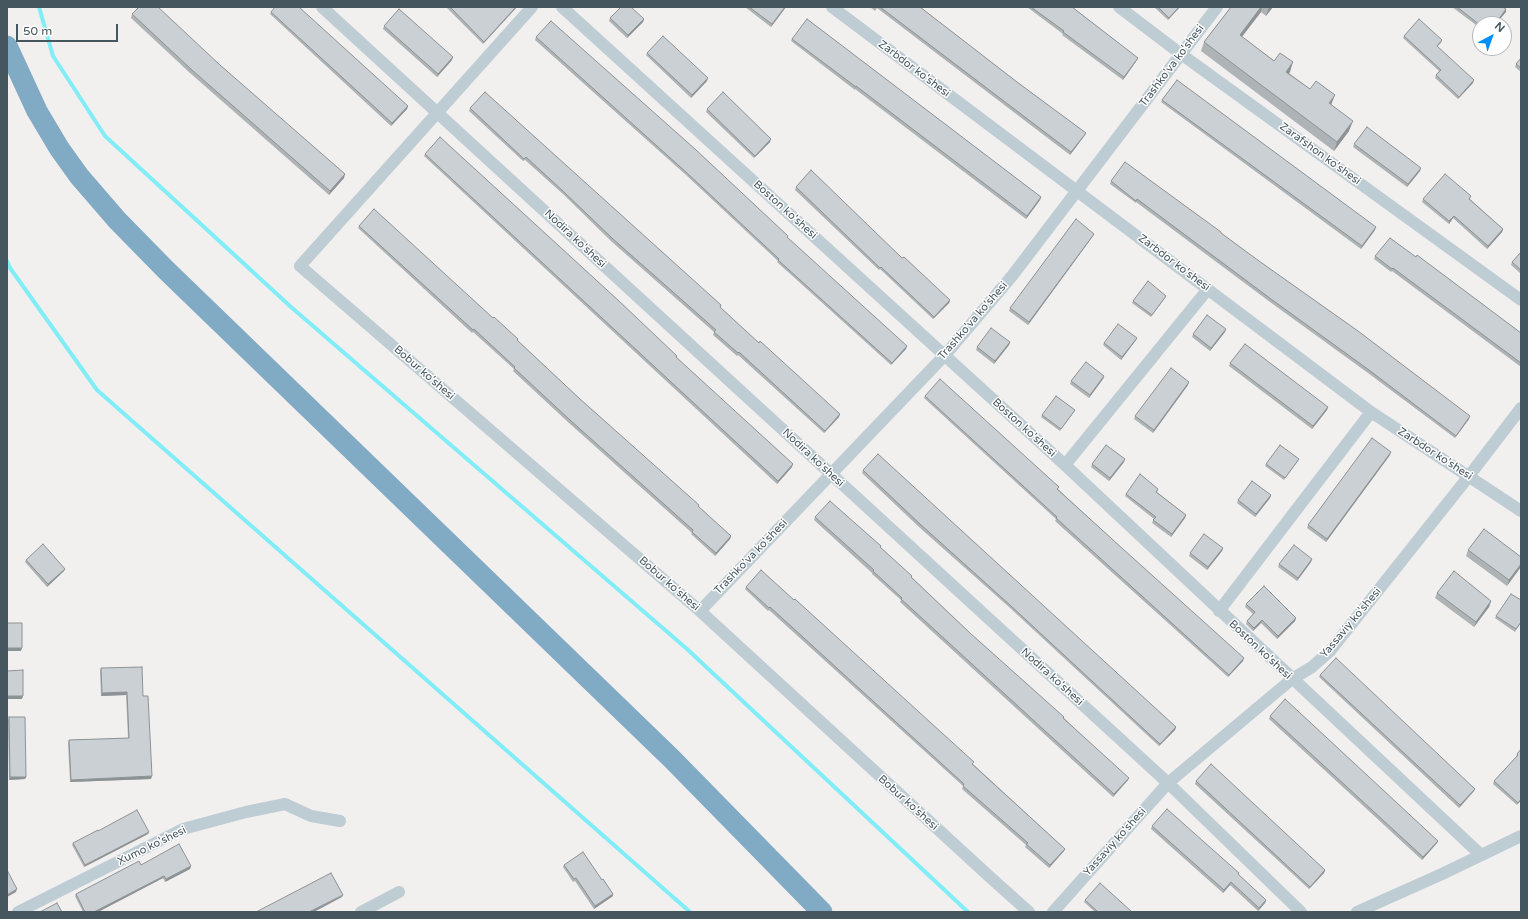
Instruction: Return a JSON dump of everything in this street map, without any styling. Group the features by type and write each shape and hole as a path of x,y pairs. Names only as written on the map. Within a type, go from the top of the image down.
{"highway":[{"path":"7,46 37,111 59,148 79,176 117,220 166,270 672,759 822,912"}],"street":[{"name":"Nodira ko'shesi","path":"322,7 1168,783 1301,912"},
{"path":"437,112 532,7"},
{"name":"Boston ko'shesi","path":"562,7 1065,465 1292,680 1481,855"},
{"name":"Zarbdor ko'shesi","path":"832,7 1371,412 1521,511"},
{"name":"Zarafshon ko'shesi","path":"1119,7 1181,54 1521,300"},
{"name":"Trashko'va ko'shesi","path":"700,611 945,356 1012,276 1217,7"},
{"name":"Bobur ko'shesi","path":"437,112 300,266 700,611 1029,912"},
{"path":"1065,465 1208,289"},
{"name":"Yassaviy ko'shesi","path":"1053,912 1168,783 1292,680 1312,667 1330,651 1521,408"},
{"path":"1219,611 1371,412"},
{"name":"Xumo ko'shesi","path":"18,912 183,829 239,814 285,804 311,816 340,821"},
{"path":"1357,912 1442,874 1521,836"},
{"path":"361,912 399,892"}],"building":[{"path":"139,7 158,7 220,65 345,174 330,191 192,70 132,14"},
{"path":"275,7 299,7 408,106 392,123 271,12"},
{"path":"450,7 516,7 484,42"},
{"path":"621,7 631,7 644,19 628,35 610,18"},
{"path":"749,7 785,7 772,24"},
{"path":"880,7 920,7 1086,133 1071,152"},
{"path":"1031,7 1072,7 1138,58 1124,77"},
{"path":"1158,7 1179,7 1169,18"},
{"path":"1231,7 1261,7 1240,35 1274,61 1280,53 1293,62 1286,72 1310,89 1316,81 1335,95 1329,103 1353,121 1337,142 1204,42"},
{"path":"1457,7 1503,7 1506,9 1501,16 1472,16 1472,19"},
{"path":"399,9 453,57 438,74 384,26"},
{"path":"807,19 1041,197 1027,216 792,39"},
{"path":"1419,19 1442,40 1437,46 1474,80 1459,97 1436,75 1441,70 1404,36"},
{"path":"551,21 695,149 788,236 787,237 907,346 892,363 778,260 779,259 687,173 536,37"},
{"path":"663,36 708,78 692,95 647,53"},
{"path":"1521,58 1521,68 1516,64"},
{"path":"1177,80 1376,227 1362,246 1162,100"},
{"path":"485,92 721,305 720,307 759,343 760,341 840,414 825,431 739,352 738,353 714,332 716,330 613,239 526,157 524,159 470,108"},
{"path":"723,92 771,139 755,156 707,109"},
{"path":"1367,127 1421,168 1408,184 1354,144"},
{"path":"440,137 619,301 677,356 676,357 793,464 778,481 425,154"},
{"path":"1125,162 1259,261 1358,331 1470,416 1456,436 1369,370 1137,199 1136,201 1111,181"},
{"path":"811,170 902,258 904,257 950,300 934,317 881,267 880,268 796,187"},
{"path":"1445,174 1471,196 1469,199 1503,229 1488,246 1454,216 1449,221 1423,199"},
{"path":"374,209 493,318 494,317 580,399 699,505 698,506 731,536 716,553 692,532 693,530 570,420 474,329 473,330 359,226"},
{"path":"1076,219 1094,234 1029,322 1010,308"},
{"path":"1390,238 1416,257 1417,255 1521,333 1521,363 1375,256"},
{"path":"1521,252 1521,270 1512,262"},
{"path":"1148,281 1166,296 1152,315 1133,301"},
{"path":"1207,315 1226,329 1211,348 1193,334"},
{"path":"1118,324 1137,338 1122,357 1104,343"},
{"path":"991,328 1010,342 995,361 977,347"},
{"path":"1245,344 1328,407 1313,426 1230,363"},
{"path":"1086,362 1104,376 1090,395 1071,381"},
{"path":"1171,368 1189,382 1154,430 1135,416"},
{"path":"940,379 1059,487 1057,489 1244,658 1229,675 1056,518 1057,517 925,396"},
{"path":"1056,396 1075,410 1061,429 1042,415"},
{"path":"1372,438 1391,452 1327,539 1308,525"},
{"path":"1106,445 1125,459 1110,478 1092,464"},
{"path":"1280,445 1299,459 1285,478 1266,464"},
{"path":"878,454 1176,727 1160,744 863,470"},
{"path":"1140,474 1158,489 1156,492 1186,515 1172,534 1153,520 1156,517 1126,494"},
{"path":"1252,481 1271,495 1256,514 1238,500"},
{"path":"830,501 881,546 880,547 970,633 1064,717 1063,718 1129,778 1114,794 901,599 902,598 873,571 874,570 815,517"},
{"path":"1484,529 1521,557 1521,564 1509,580 1468,550"},
{"path":"1204,534 1223,548 1208,567 1190,553"},
{"path":"43,544 65,569 48,584 26,560"},
{"path":"1294,545 1312,559 1298,578 1279,564"},
{"path":"761,570 794,600 795,599 974,762 972,764 1065,849 1050,865 1026,844 1028,843 963,786 964,784 770,607 769,608 746,587"},
{"path":"1454,571 1491,601 1476,622 1437,593"},
{"path":"1264,586 1296,618 1278,636 1262,620 1254,628 1247,621 1255,612 1246,604"},
{"path":"1511,594 1521,600 1521,622 1516,629 1496,616"},
{"path":"7,623 22,623 22,648 7,648"},
{"path":"1336,658 1475,789 1460,805 1320,675"},
{"path":"142,667 143,696 148,696 152,776 71,780 69,740 129,738 127,692 102,693 101,668"},
{"path":"23,670 23,696 7,696 7,671"},
{"path":"1285,699 1438,841 1423,857 1270,716"},
{"path":"9,717 25,717 26,777 10,777"},
{"path":"1521,749 1521,799 1518,803 1494,781 1518,755 1517,754"},
{"path":"1211,764 1325,870 1310,887 1196,781"},
{"path":"1167,809 1239,873 1238,874 1266,900 1259,908 1231,882 1224,890 1152,826"},
{"path":"137,810 149,832 85,865 73,843"},
{"path":"179,844 191,866 166,879 164,876 94,912 85,912 76,894 139,861 141,865"},
{"path":"583,852 613,894 595,906 576,878 574,879 564,865"},
{"path":"7,870 17,889 7,895"},
{"path":"331,873 343,895 309,912 256,912"},
{"path":"1100,883 1132,912 1098,912 1085,900"},
{"path":"57,903 62,912 40,912"}],"waterway":[{"path":"39,7 53,56 105,136 291,307 687,649 968,912"},
{"path":"7,261 10,268 97,390 690,912"}]}
